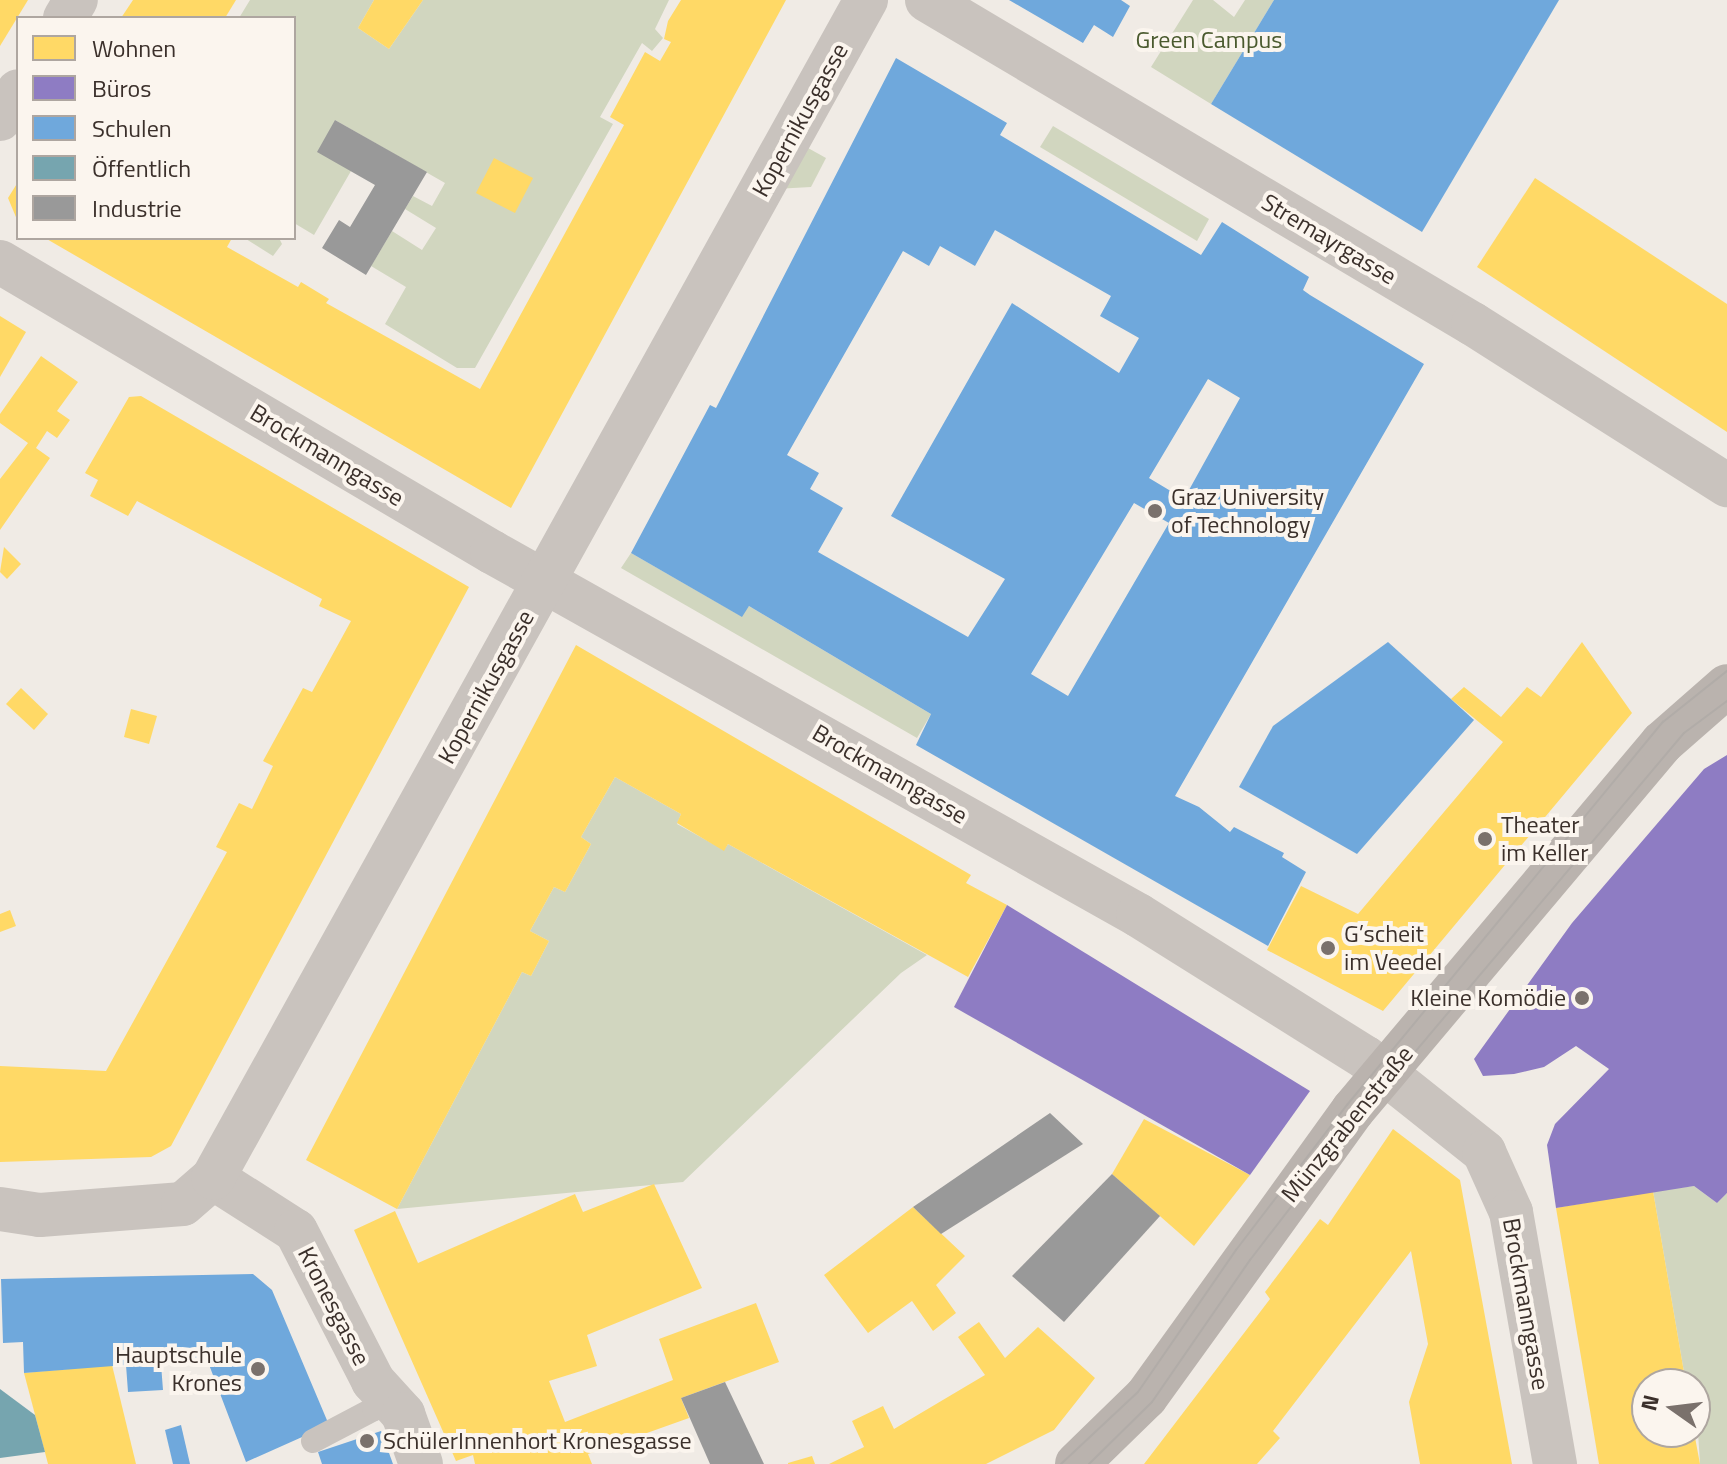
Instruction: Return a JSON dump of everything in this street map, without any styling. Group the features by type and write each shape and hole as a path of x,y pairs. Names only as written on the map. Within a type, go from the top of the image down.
{"main road":[{"name":"Münzgrabenstraße","path":"1077,1464 1146,1397 1244,1255 1384,1074 1662,743 1727,686"}],"street":[{"name":"Kopernikusgasse","path":"0,1209 40,1215 183,1204 213,1178 866,0"},
{"name":"Stremayrgasse","path":"927,0 1473,324 1727,485"},
{"path":"0,119 16,94"},
{"name":"Brockmanngasse","path":"0,262 544,582 1138,915 1346,1042 1484,1152 1511,1212 1555,1464"},
{"name":"Kronesgasse","path":"213,1178 296,1231 373,1381 403,1414 421,1464"}],"lane":[{"path":"313,1441 374,1409 387,1393"}],"green space":[{"path":"250,0 374,0 358,28 389,49 423,0 669,0 655,29 663,38 652,51 642,43 600,117 613,124 475,368 457,368 385,324 406,287 371,266 392,231 422,250 436,228 405,209 413,196 432,206 445,183 335,120 351,171 314,235 296,224 296,16 240,16"},
{"name":"Green Campus","path":"1193,0 1213,0 1234,17 1245,0 1274,0 1211,104 1151,67"},
{"path":"1053,126 1209,219 1197,241 1040,147"},
{"path":"799,143 826,158 811,187 775,189"},
{"path":"248,240 280,240 282,244 273,256"},
{"path":"631,553 741,616 749,606 931,714 917,738 621,568"},
{"path":"615,777 681,814 677,824 724,850 728,844 927,955 901,973 683,1182 397,1209 522,972 531,976 549,941 530,931 554,887 565,892 591,844 581,837"},
{"path":"1694,1186 1717,1203 1727,1193 1727,1464 1700,1464 1699,1448 1711,1448 1711,1368 1683,1368 1653,1191"}],"building: Wohnen":[{"path":"0,0 28,0 16,16 0,46"},
{"path":"133,0 236,0 226,16 122,16"},
{"path":"374,0 423,0 389,49 358,28"},
{"path":"681,0 786,0 511,508 48,240 231,240 227,247 298,287 301,282 329,299 326,303 480,389 624,125 610,117 645,52 660,61 671,42 664,39 668,21"},
{"path":"494,158 533,178 515,213 476,193"},
{"path":"1535,178 1727,304 1727,432 1477,267"},
{"path":"16,185 16,217 8,198"},
{"path":"0,316 26,332 0,377"},
{"path":"41,356 78,382 57,411 70,420 57,438 47,431 36,448 50,458 0,530 0,479 28,443 0,423 0,414"},
{"path":"141,396 469,587 171,1146 151,1157 0,1162 0,1066 106,1071 227,852 216,847 239,803 252,809 273,766 263,761 303,688 312,692 351,621 319,606 322,599 137,501 128,516 90,496 98,480 85,473 129,397"},
{"path":"4,547 21,564 7,579 0,572"},
{"path":"1582,642 1632,713 1383,1011 1267,950 1301,886 1358,914 1503,742 1451,699 1464,687 1501,717 1527,687 1541,697"},
{"path":"576,645 971,875 966,883 1007,905 968,977 728,844 724,851 677,823 681,814 615,777 581,837 591,844 565,892 554,887 530,931 549,941 531,976 522,972 397,1209 306,1160"},
{"path":"21,688 48,714 34,730 6,704"},
{"path":"131,709 157,716 149,744 124,737"},
{"path":"10,910 16,926 0,932 0,914"},
{"path":"1144,1119 1250,1175 1194,1246 1112,1174"},
{"path":"1393,1129 1460,1180 1512,1464 1420,1464 1409,1402 1428,1344 1411,1251 1273,1431 1280,1438 1257,1464 1144,1464 1270,1299 1265,1292 1320,1219 1328,1225"},
{"path":"654,1184 702,1288 587,1335 597,1366 549,1381 565,1422 673,1380 659,1339 756,1303 779,1362 681,1398 689,1418 588,1454 592,1464 475,1464 473,1455 456,1461 354,1230 395,1211 418,1263 575,1194 583,1212"},
{"path":"1653,1191 1683,1368 1631,1368 1631,1448 1697,1448 1700,1464 1599,1464 1556,1208"},
{"path":"913,1207 965,1256 936,1285 956,1313 933,1331 912,1301 868,1333 824,1275"},
{"path":"979,1322 1005,1358 1038,1327 1095,1378 1054,1430 986,1464 829,1464 864,1447 852,1421 883,1406 894,1429 985,1375 958,1337"},
{"path":"112,1365 136,1464 48,1464 24,1373"},
{"path":"812,1456 815,1464 788,1464 788,1463"}],"building: Büros":[{"path":"1727,755 1727,1193 1717,1203 1694,1186 1556,1208 1547,1145 1555,1124 1609,1069 1576,1046 1544,1067 1514,1074 1483,1076 1474,1059 1572,923 1704,769"},
{"path":"1007,905 1310,1091 1250,1175 954,1007"}],"building: Schulen":[{"path":"1009,0 1121,0 1130,6 1113,37 1094,25 1083,43"},
{"path":"1274,0 1559,0 1422,232 1211,104"},
{"path":"896,58 1007,123 1000,135 1201,255 1222,222 1309,277 1303,290 1310,295 1424,364 1175,796 1199,807 1230,832 1234,827 1284,853 1282,857 1306,872 1268,946 916,745 931,714 749,606 742,617 631,553 710,405 716,408","holes":["995,230 1111,296 1100,316 1139,338 1119,373 1012,303 891,516 1005,579 968,637 818,552 843,508 810,489 819,473 787,455 903,251 929,266 940,246 975,266","1208,379 1240,398 1184,499 1149,478","1134,503 1169,523 1068,696 1031,674"]},
{"path":"1388,642 1474,720 1357,854 1239,787 1273,726"},
{"name":"Hauptschule Krones","path":"253,1274 272,1290 329,1425 246,1462 208,1362 161,1364 163,1390 128,1392 126,1365 24,1373 23,1342 3,1343 1,1279"},
{"path":"181,1425 190,1464 173,1464 165,1430"},
{"name":"SchülerInnenhort Kronesgasse","path":"381,1431 393,1464 322,1464 318,1452"}],"building: Öffentlich":[{"path":"0,1389 35,1415 45,1452 0,1458"}],"building: Industrie":[{"path":"335,120 427,172 366,275 322,248 339,220 350,227 375,185 317,152"},
{"path":"1050,1113 1083,1144 941,1234 913,1207"},
{"path":"1112,1174 1160,1216 1064,1322 1012,1276"},
{"path":"725,1382 764,1464 710,1464 681,1398"}],"tram line":[{"path":"1061,1464 1138,1392 1236,1250 1347,1105 1663,722 1727,671"},
{"path":"1089,1464 1152,1402 1250,1260 1361,1116 1684,733 1727,701"}],"place":[{"name":"Graz University of Technology","path":"1155,511"},
{"name":"Theater im Keller","path":"1485,839"},
{"name":"G’scheit im Veedel","path":"1328,948"},
{"name":"Kleine Komödie","path":"1582,998"},
{"name":"Hauptschule Krones","path":"258,1369"},
{"name":"SchülerInnenhort Kronesgasse","path":"367,1441"}]}
